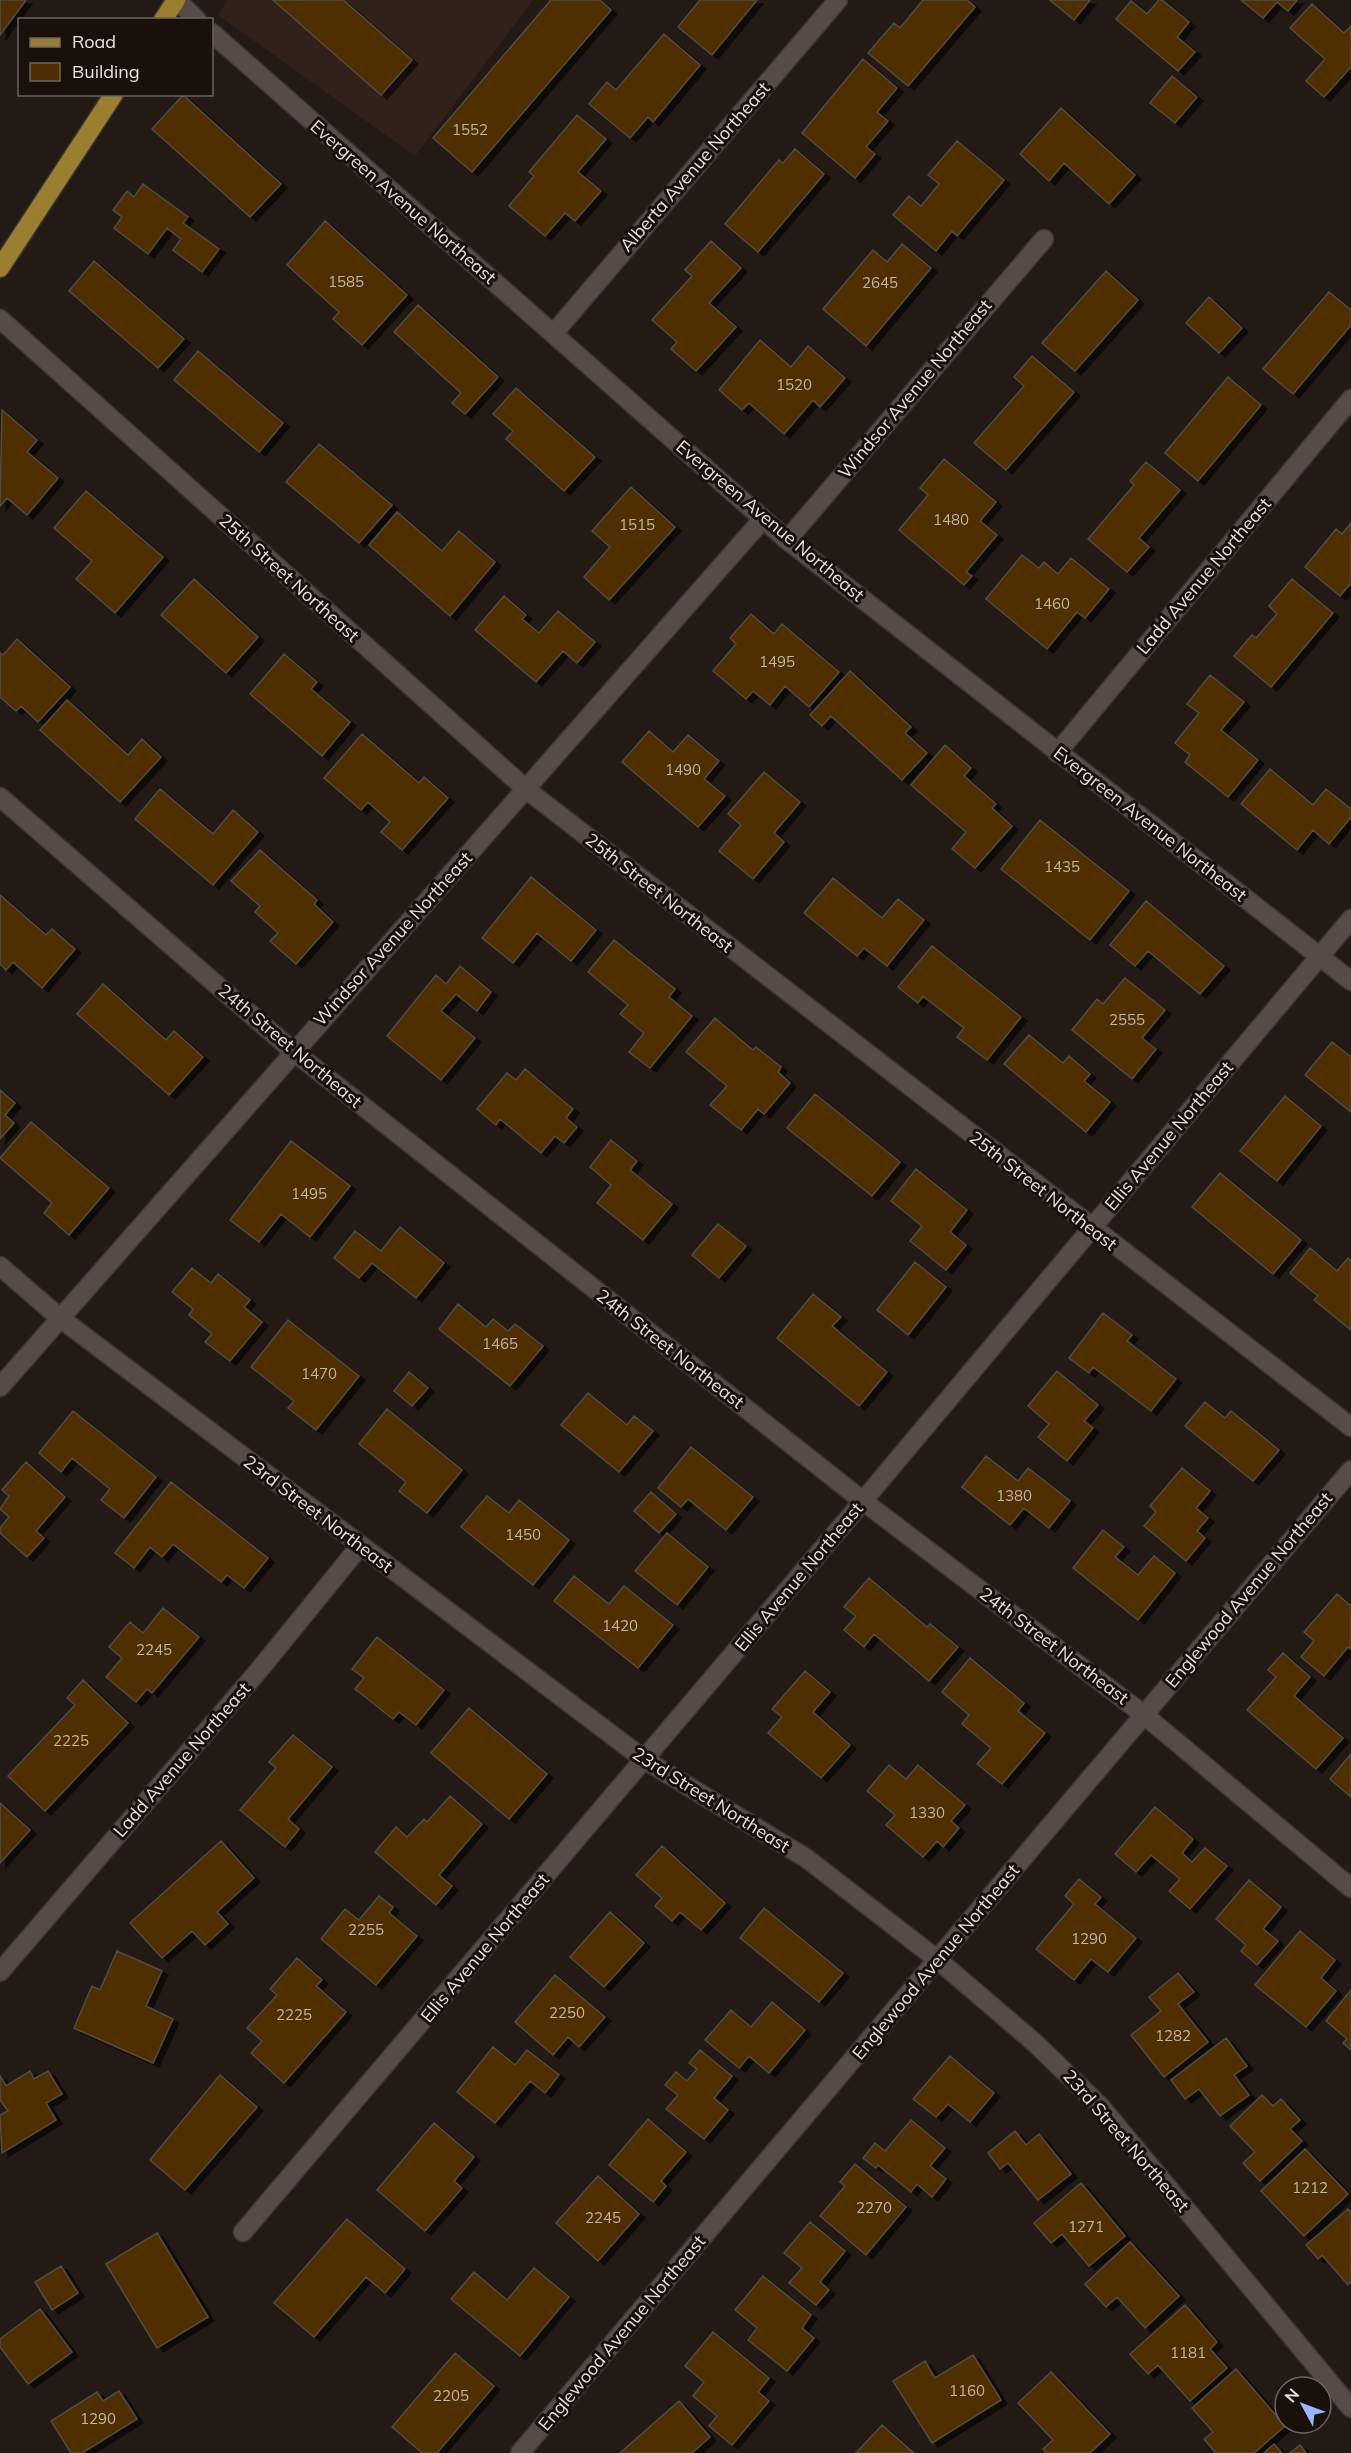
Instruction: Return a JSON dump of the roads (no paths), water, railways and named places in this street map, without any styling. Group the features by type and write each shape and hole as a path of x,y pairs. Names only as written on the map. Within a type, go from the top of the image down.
{"main road":[{"path":"164,18 176,0"},
{"path":"0,268 113,96"}],"street":[{"path":"176,0 195,18"},
{"name":"Alberta Avenue Northeast","path":"553,334 838,0"},
{"name":"Evergreen Avenue Northeast","path":"213,34 787,540 1351,981"},
{"name":"Windsor Avenue Northeast","path":"787,540 1044,239"},
{"name":"25th Street Northeast","path":"0,319 527,790 1091,1229 1351,1427"},
{"name":"Ladd Avenue Northeast","path":"1057,753 1351,399"},
{"name":"Windsor Avenue Northeast","path":"0,1387 292,1051 527,790 763,519"},
{"name":"24th Street Northeast","path":"0,796 292,1051 863,1501 1143,1714 1351,1888"},
{"name":"Ellis Avenue Northeast","path":"243,2232 645,1760 1351,919"},
{"name":"23rd Street Northeast","path":"0,1266 60,1318 645,1760 806,1858 938,1960 1035,2043 1095,2100 1351,2408"},
{"name":"Englewood Avenue Northeast","path":"520,2453 1351,1470"},
{"name":"Ladd Avenue Northeast","path":"0,1972 260,1669 360,1546"}]}
